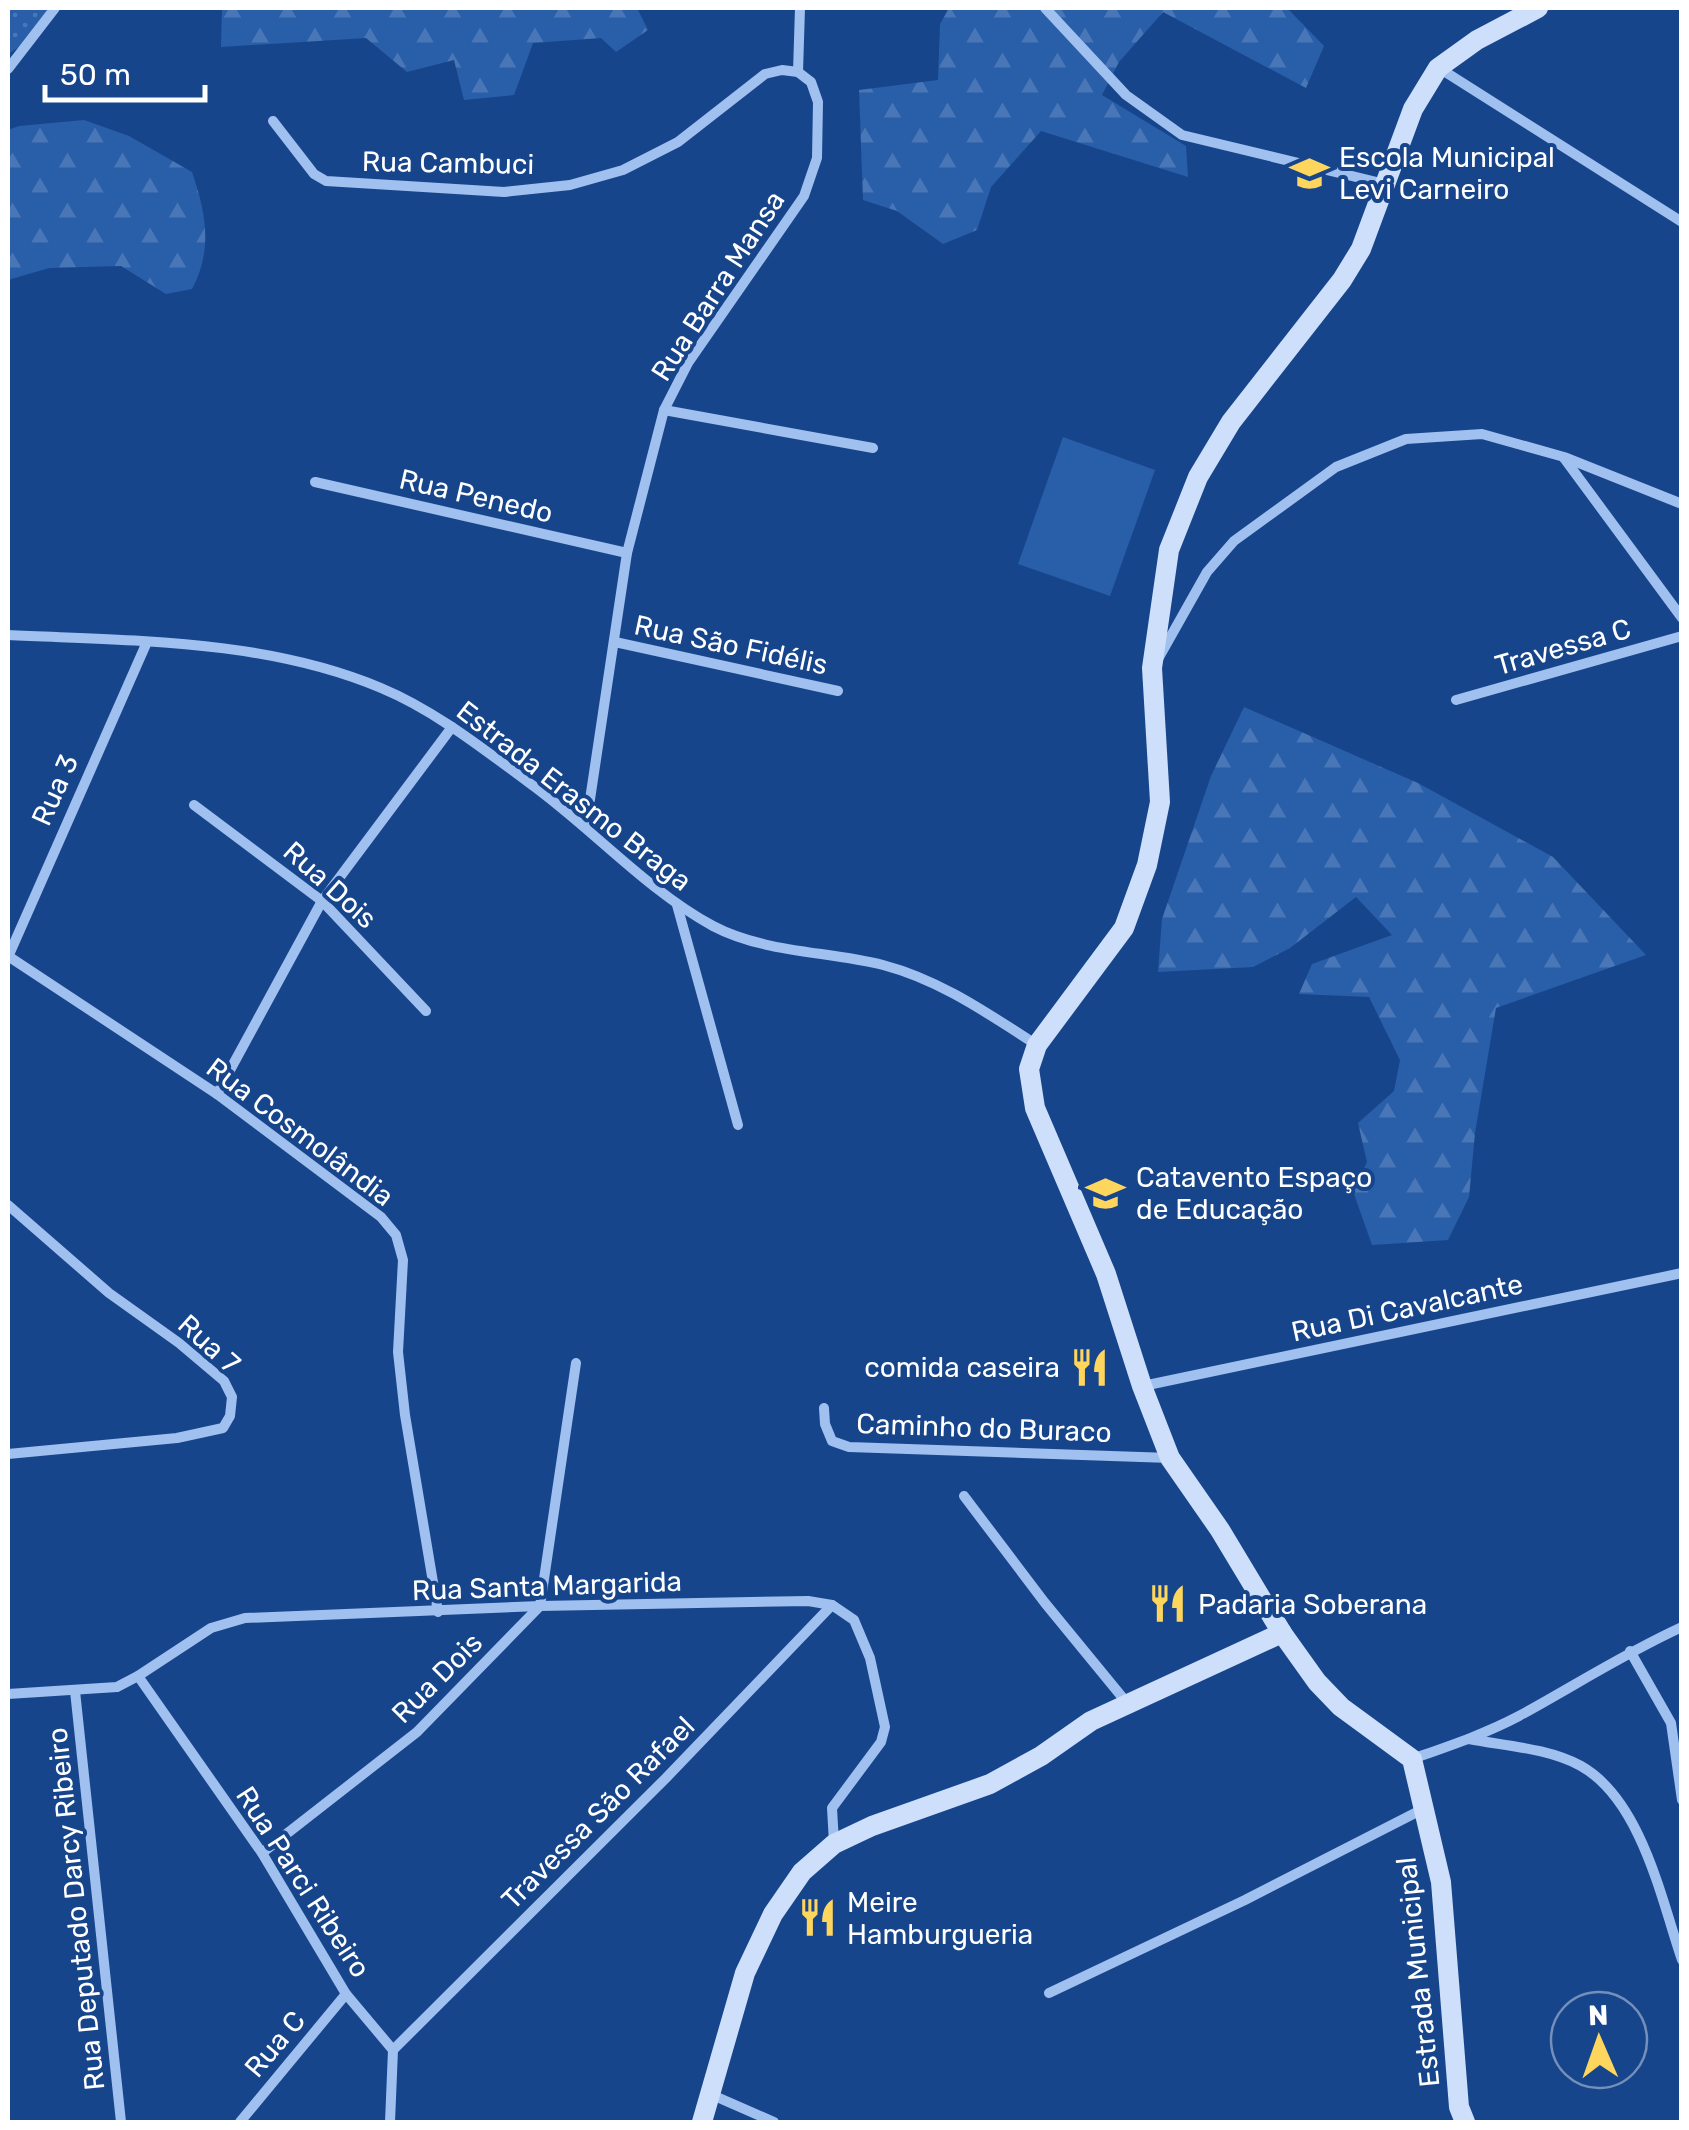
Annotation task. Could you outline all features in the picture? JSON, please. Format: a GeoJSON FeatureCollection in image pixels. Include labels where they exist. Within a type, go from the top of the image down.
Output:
{"type":"FeatureCollection","features":[{"type":"Feature","properties":{"kind":"street"},"geometry":{"type":"LineString","coordinates":[[8,69],[56,8]]}},
{"type":"Feature","properties":{"kind":"street"},"geometry":{"type":"LineString","coordinates":[[798,72],[800,8]]}},
{"type":"Feature","properties":{"kind":"street"},"geometry":{"type":"LineString","coordinates":[[1045,8],[1126,95],[1182,135],[1385,184]]}},
{"type":"Feature","properties":{"kind":"street"},"geometry":{"type":"LineString","coordinates":[[1538,8],[1477,40],[1438,68],[1413,108],[1361,249],[1342,280],[1232,422],[1198,476],[1169,550],[1152,668],[1160,802],[1148,865],[1124,928],[1037,1045],[1029,1068],[1035,1108],[1106,1274],[1170,1458],[1220,1530],[1282,1633],[1317,1682],[1341,1706],[1412,1759],[1518,1717],[1630,1651],[1682,1627]]}},
{"type":"Feature","properties":{"kind":"street"},"geometry":{"type":"LineString","coordinates":[[1438,68],[1682,222]]}},
{"type":"Feature","properties":{"kind":"street","name":"Rua Cambuci"},"geometry":{"type":"LineString","coordinates":[[273,120],[314,174],[326,181],[504,192],[570,185],[623,170],[678,142],[765,74],[798,72]]}},
{"type":"Feature","properties":{"kind":"street","name":"Rua Barra Mansa"},"geometry":{"type":"LineString","coordinates":[[586,826],[627,552],[664,410],[688,363],[804,196],[817,158],[818,102],[810,82],[798,72]]}},
{"type":"Feature","properties":{"kind":"street"},"geometry":{"type":"LineString","coordinates":[[664,410],[873,448]]}},
{"type":"Feature","properties":{"kind":"street"},"geometry":{"type":"LineString","coordinates":[[1152,668],[1178,628],[1206,572],[1234,541],[1336,467],[1406,439],[1482,434],[1564,458],[1682,504]]}},
{"type":"Feature","properties":{"kind":"street"},"geometry":{"type":"LineString","coordinates":[[1564,458],[1682,618]]}},
{"type":"Feature","properties":{"kind":"street","name":"Rua Penedo"},"geometry":{"type":"LineString","coordinates":[[315,482],[627,552]]}},
{"type":"Feature","properties":{"kind":"street","name":"Estrada Erasmo Braga"},"geometry":{"type":"LineString","coordinates":[[8,635],[147,642],[293,658],[383,688],[452,727],[586,826],[676,904],[718,928],[759,942],[923,976],[1037,1045]]}},
{"type":"Feature","properties":{"kind":"street","name":"Travessa C"},"geometry":{"type":"LineString","coordinates":[[1456,700],[1682,636]]}},
{"type":"Feature","properties":{"kind":"street","name":"Rua 3"},"geometry":{"type":"LineString","coordinates":[[8,956],[147,642]]}},
{"type":"Feature","properties":{"kind":"street","name":"Rua São Fidélis"},"geometry":{"type":"LineString","coordinates":[[615,642],[838,691]]}},
{"type":"Feature","properties":{"kind":"street"},"geometry":{"type":"LineString","coordinates":[[217,1094],[322,900],[452,727]]}},
{"type":"Feature","properties":{"kind":"street","name":"Rua Dois"},"geometry":{"type":"LineString","coordinates":[[194,805],[322,900],[426,1011]]}},
{"type":"Feature","properties":{"kind":"street"},"geometry":{"type":"LineString","coordinates":[[676,904],[738,1125]]}},
{"type":"Feature","properties":{"kind":"street","name":"Rua Cosmolândia"},"geometry":{"type":"LineString","coordinates":[[8,956],[217,1094],[381,1217],[396,1235],[403,1260],[398,1352],[405,1416],[438,1612]]}},
{"type":"Feature","properties":{"kind":"street","name":"Rua 7"},"geometry":{"type":"LineString","coordinates":[[8,1205],[108,1294],[179,1344],[224,1382],[232,1397],[230,1416],[223,1428],[177,1438],[8,1454]]}},
{"type":"Feature","properties":{"kind":"street","name":"Rua Di Cavalcante"},"geometry":{"type":"LineString","coordinates":[[1142,1386],[1682,1274]]}},
{"type":"Feature","properties":{"kind":"street"},"geometry":{"type":"LineString","coordinates":[[540,1606],[576,1364]]}},
{"type":"Feature","properties":{"kind":"street","name":"Caminho do Buraco"},"geometry":{"type":"LineString","coordinates":[[824,1408],[832,1440],[849,1448],[1170,1458]]}},
{"type":"Feature","properties":{"kind":"street"},"geometry":{"type":"LineString","coordinates":[[964,1496],[1128,1703]]}},
{"type":"Feature","properties":{"kind":"street","name":"Rua Santa Margarida"},"geometry":{"type":"LineString","coordinates":[[8,1694],[117,1687],[211,1628],[245,1618],[808,1600],[832,1605]]}},
{"type":"Feature","properties":{"kind":"street"},"geometry":{"type":"LineString","coordinates":[[832,1605],[854,1620],[870,1658],[885,1727],[881,1742],[832,1808],[834,1844]]}},
{"type":"Feature","properties":{"kind":"street","name":"Travessa São Rafael"},"geometry":{"type":"LineString","coordinates":[[392,2050],[666,1778],[832,1605]]}},
{"type":"Feature","properties":{"kind":"street","name":"Rua Dois"},"geometry":{"type":"LineString","coordinates":[[262,1854],[417,1732],[540,1606]]}},
{"type":"Feature","properties":{"kind":"street"},"geometry":{"type":"LineString","coordinates":[[702,2122],[745,1973],[773,1914],[802,1872],[834,1844],[872,1826],[990,1784],[1041,1756],[1091,1721],[1282,1633]]}},
{"type":"Feature","properties":{"kind":"street"},"geometry":{"type":"LineString","coordinates":[[1630,1651],[1671,1723],[1682,1800]]}},
{"type":"Feature","properties":{"kind":"street","name":"Rua Parci Ribeiro"},"geometry":{"type":"LineString","coordinates":[[138,1676],[262,1854],[346,1994],[392,2050]]}},
{"type":"Feature","properties":{"kind":"street","name":"Rua Deputado Darcy Ribeiro"},"geometry":{"type":"LineString","coordinates":[[76,1691],[121,2122]]}},
{"type":"Feature","properties":{"kind":"street"},"geometry":{"type":"LineString","coordinates":[[1469,1739],[1548,1754],[1578,1765],[1604,1782],[1624,1810],[1654,1873],[1682,1960]]}},
{"type":"Feature","properties":{"kind":"street","name":"Estrada Municipal"},"geometry":{"type":"LineString","coordinates":[[1412,1759],[1441,1882],[1459,2107],[1465,2122]]}},
{"type":"Feature","properties":{"kind":"street"},"geometry":{"type":"LineString","coordinates":[[1048,1993],[1245,1900],[1424,1808]]}},
{"type":"Feature","properties":{"kind":"street","name":"Rua C"},"geometry":{"type":"LineString","coordinates":[[240,2122],[346,1994]]}},
{"type":"Feature","properties":{"kind":"street"},"geometry":{"type":"LineString","coordinates":[[390,2122],[392,2050]]}},
{"type":"Feature","properties":{"kind":"street"},"geometry":{"type":"LineString","coordinates":[[710,2094],[774,2122]]}},
{"type":"Feature","properties":{"kind":"green space"},"geometry":{"type":"Polygon","coordinates":[[[8,8],[51,8],[27,42],[8,54],[8,8]]]}},
{"type":"Feature","properties":{"kind":"green space"},"geometry":{"type":"Polygon","coordinates":[[[222,8],[637,8],[648,30],[616,52],[601,38],[533,43],[514,95],[464,100],[454,60],[407,72],[366,38],[221,47],[222,8]]]}},
{"type":"Feature","properties":{"kind":"green space"},"geometry":{"type":"Polygon","coordinates":[[[949,8],[1287,8],[1324,46],[1306,88],[1163,12],[1119,62],[1102,95],[1186,146],[1188,177],[1041,131],[991,187],[977,230],[943,244],[897,211],[863,200],[859,90],[938,80],[940,24],[949,8]]]}},
{"type":"Feature","properties":{"kind":"green space"},"geometry":{"type":"Polygon","coordinates":[[[84,120],[129,136],[192,172],[201,202],[205,246],[192,289],[166,294],[121,266],[49,268],[8,280],[8,130],[84,120]]]}},
{"type":"Feature","properties":{"kind":"green space"},"geometry":{"type":"Polygon","coordinates":[[[1063,437],[1155,470],[1110,596],[1018,564],[1063,437]]]}},
{"type":"Feature","properties":{"kind":"green space"},"geometry":{"type":"Polygon","coordinates":[[[1244,707],[1418,783],[1553,857],[1646,955],[1496,1008],[1475,1133],[1469,1197],[1448,1240],[1372,1245],[1353,1191],[1367,1162],[1358,1123],[1394,1091],[1400,1060],[1369,997],[1299,994],[1312,964],[1392,935],[1356,897],[1290,948],[1253,967],[1158,972],[1162,919],[1211,776],[1244,707]]]}},
{"type":"Feature","properties":{"kind":"place","name":"Escola Municipal Levi Carneiro"},"geometry":{"type":"Point","coordinates":[1309,173]}},
{"type":"Feature","properties":{"kind":"place","name":"Catavento Espaço de Educação"},"geometry":{"type":"Point","coordinates":[1106,1193]}},
{"type":"Feature","properties":{"kind":"place","name":"comida caseira"},"geometry":{"type":"Point","coordinates":[1090,1367]}},
{"type":"Feature","properties":{"kind":"place","name":"Padaria Soberana"},"geometry":{"type":"Point","coordinates":[1168,1604]}},
{"type":"Feature","properties":{"kind":"place","name":"Meire Hamburgueria"},"geometry":{"type":"Point","coordinates":[817,1918]}}]}
